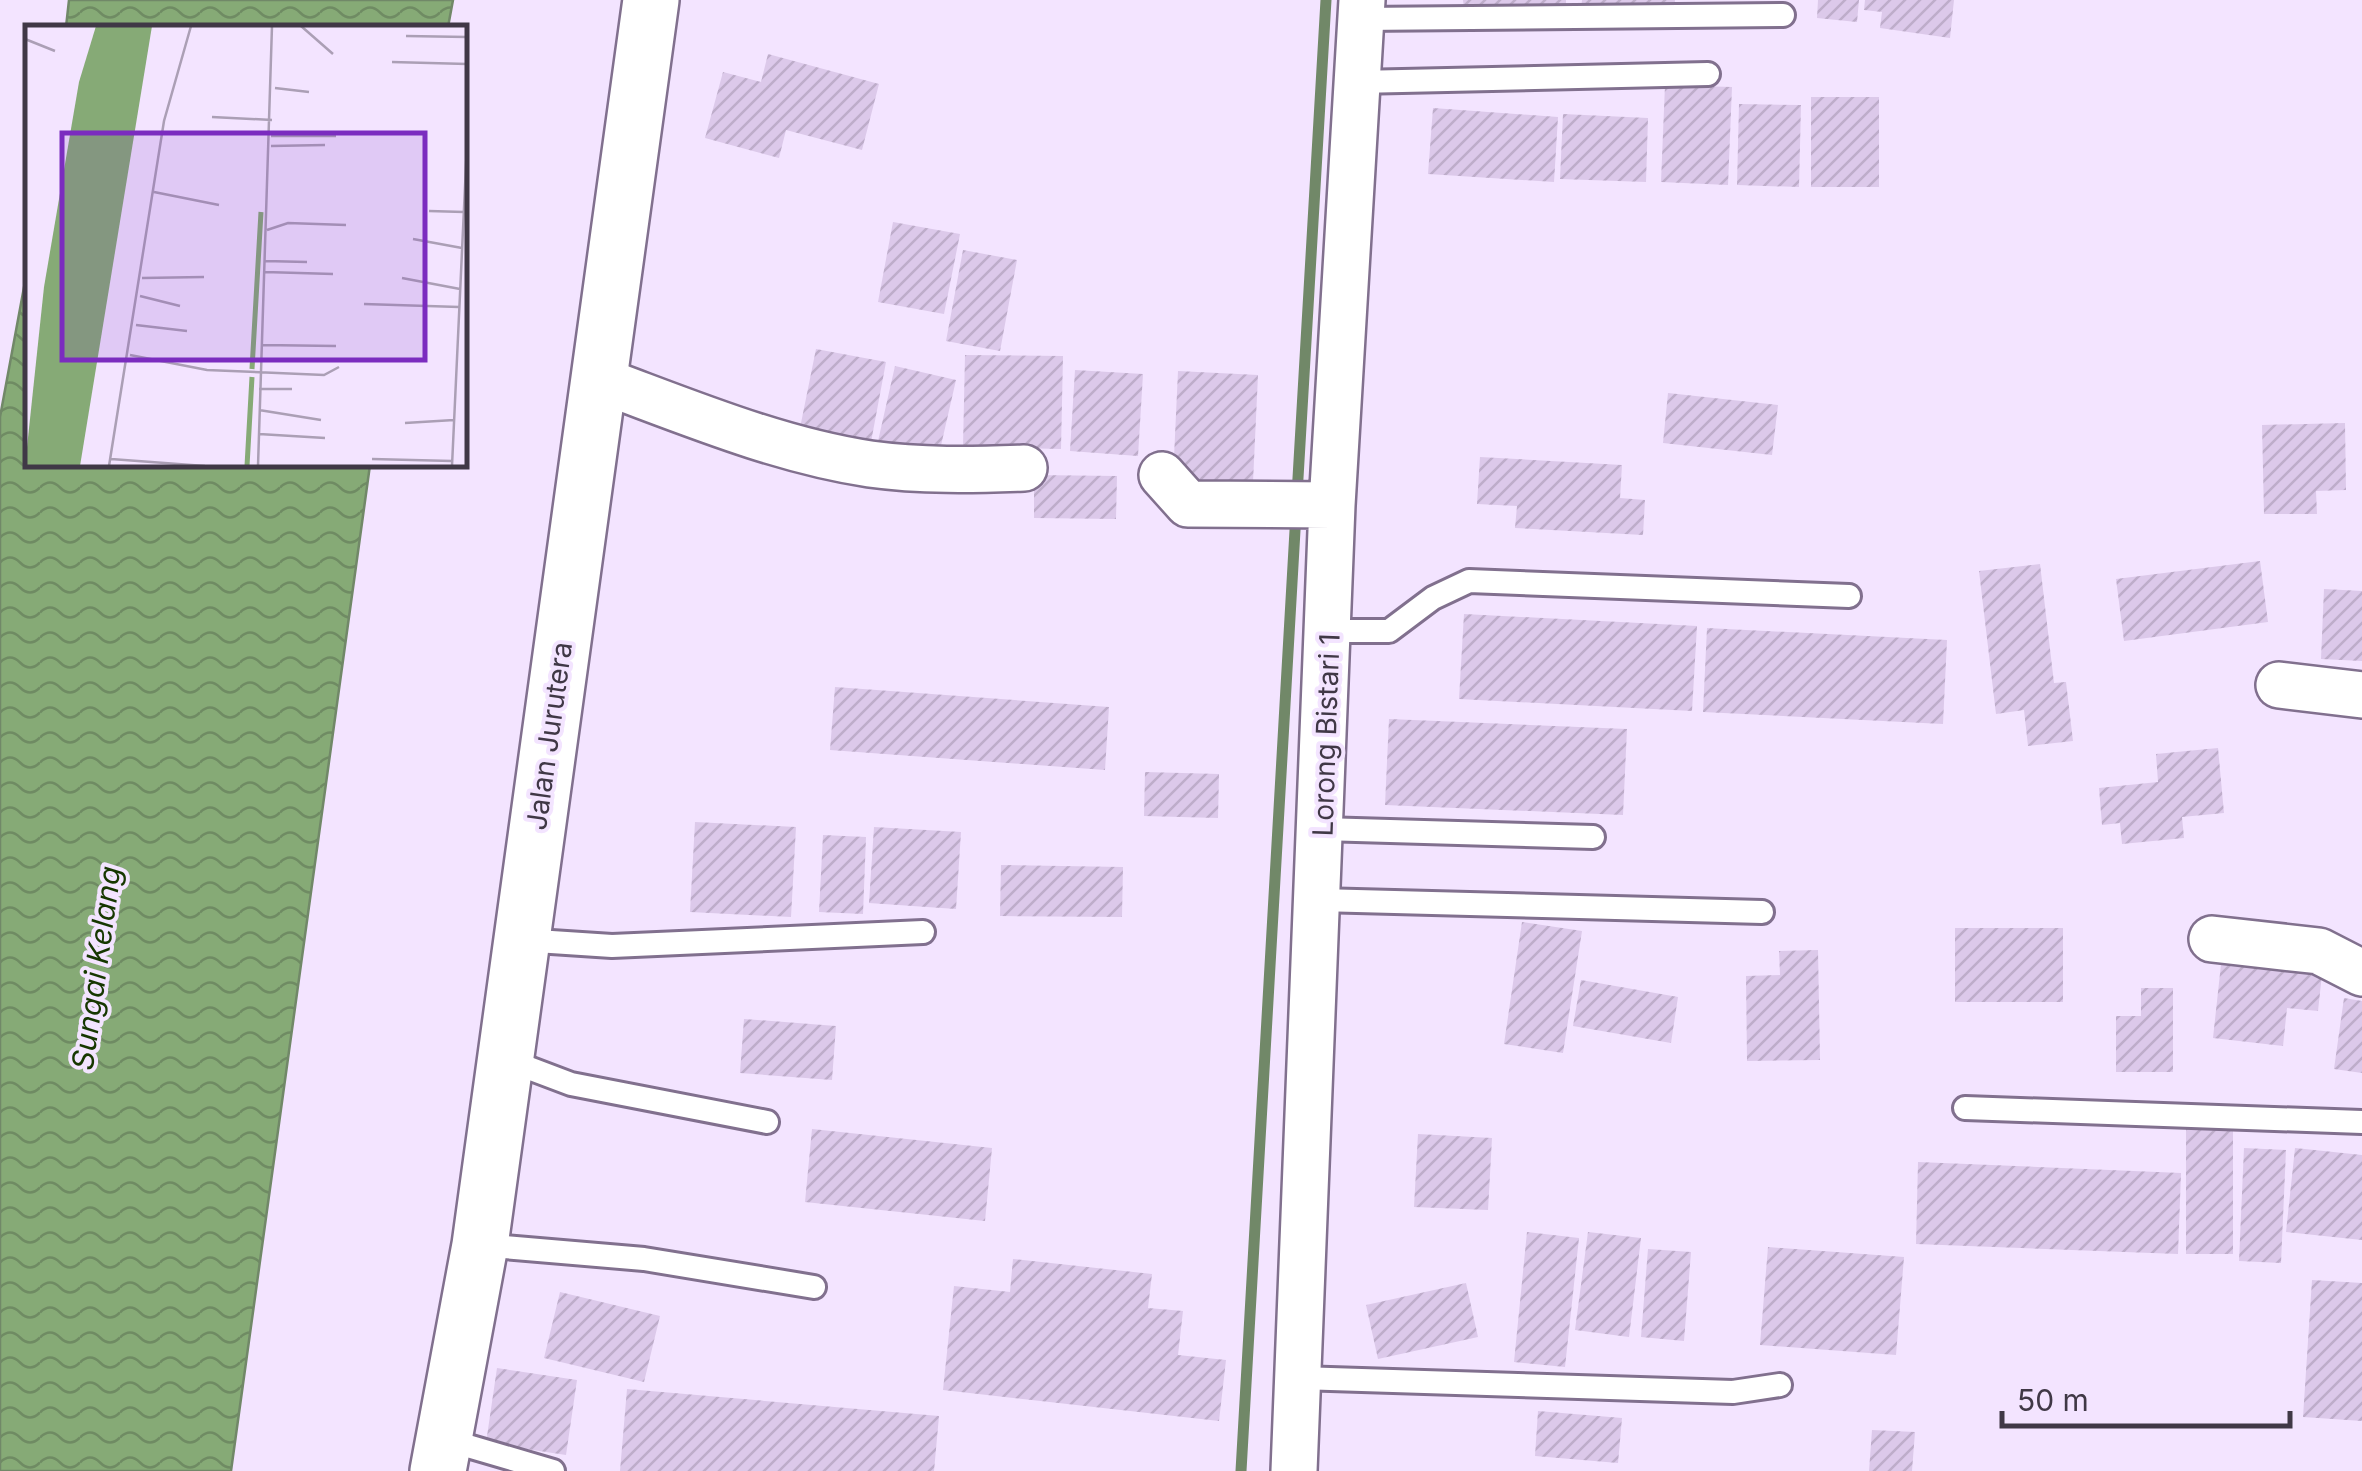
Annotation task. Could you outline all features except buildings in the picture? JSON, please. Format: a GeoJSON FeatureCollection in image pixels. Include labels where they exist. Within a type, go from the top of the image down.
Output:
{"type":"FeatureCollection","features":[{"type":"Feature","properties":{"kind":"street","name":"Jalan Jurutera"},"geometry":{"type":"LineString","coordinates":[[441,1455],[480,1245],[652,0]]}},
{"type":"Feature","properties":{"kind":"street","name":"Lorong Bistari 1"},"geometry":{"type":"LineString","coordinates":[[1294,1471],[1330,631],[1322,506],[1361,9]]}},
{"type":"Feature","properties":{"kind":"street"},"geometry":{"type":"LineString","coordinates":[[598,379],[699,416],[868,463],[948,470],[1024,468]]}},
{"type":"Feature","properties":{"kind":"street"},"geometry":{"type":"LineString","coordinates":[[1162,476],[1188,504],[1322,506]]}},
{"type":"Feature","properties":{"kind":"street"},"geometry":{"type":"LineString","coordinates":[[2279,685],[2362,696]]}},
{"type":"Feature","properties":{"kind":"street"},"geometry":{"type":"LineString","coordinates":[[2212,938],[2319,951],[2362,973]]}},
{"type":"Feature","properties":{"kind":"lane"},"geometry":{"type":"LineString","coordinates":[[1361,9],[1783,16]]}},
{"type":"Feature","properties":{"kind":"lane"},"geometry":{"type":"LineString","coordinates":[[1357,82],[1708,74]]}},
{"type":"Feature","properties":{"kind":"lane"},"geometry":{"type":"LineString","coordinates":[[1330,631],[1389,631],[1433,598],[1469,581],[1848,596]]}},
{"type":"Feature","properties":{"kind":"lane"},"geometry":{"type":"LineString","coordinates":[[1322,829],[1593,837]]}},
{"type":"Feature","properties":{"kind":"lane"},"geometry":{"type":"LineString","coordinates":[[1319,900],[1762,912]]}},
{"type":"Feature","properties":{"kind":"lane"},"geometry":{"type":"LineString","coordinates":[[522,940],[612,946],[923,932]]}},
{"type":"Feature","properties":{"kind":"lane"},"geometry":{"type":"LineString","coordinates":[[505,1059],[571,1084],[767,1122]]}},
{"type":"Feature","properties":{"kind":"lane"},"geometry":{"type":"LineString","coordinates":[[1965,1108],[2362,1122]]}},
{"type":"Feature","properties":{"kind":"lane"},"geometry":{"type":"LineString","coordinates":[[480,1245],[644,1259],[814,1286]]}},
{"type":"Feature","properties":{"kind":"lane"},"geometry":{"type":"LineString","coordinates":[[1299,1378],[1734,1392],[1780,1385]]}},
{"type":"Feature","properties":{"kind":"lane"},"geometry":{"type":"LineString","coordinates":[[441,1455],[553,1471]]}},
{"type":"Feature","properties":{"kind":"water"},"geometry":{"type":"Polygon","coordinates":[[[69,0],[453,0],[448,25],[66,25],[69,0]]]}},
{"type":"Feature","properties":{"kind":"water","name":"Sungai Kelang"},"geometry":{"type":"Polygon","coordinates":[[[25,282],[25,468],[370,468],[231,1471],[0,1471],[0,417],[25,282]]]}},
{"type":"Feature","properties":{"kind":"waterway"},"geometry":{"type":"LineString","coordinates":[[1297,495],[1326,0]]}},
{"type":"Feature","properties":{"kind":"waterway"},"geometry":{"type":"LineString","coordinates":[[1241,1471],[1296,513]]}}]}
